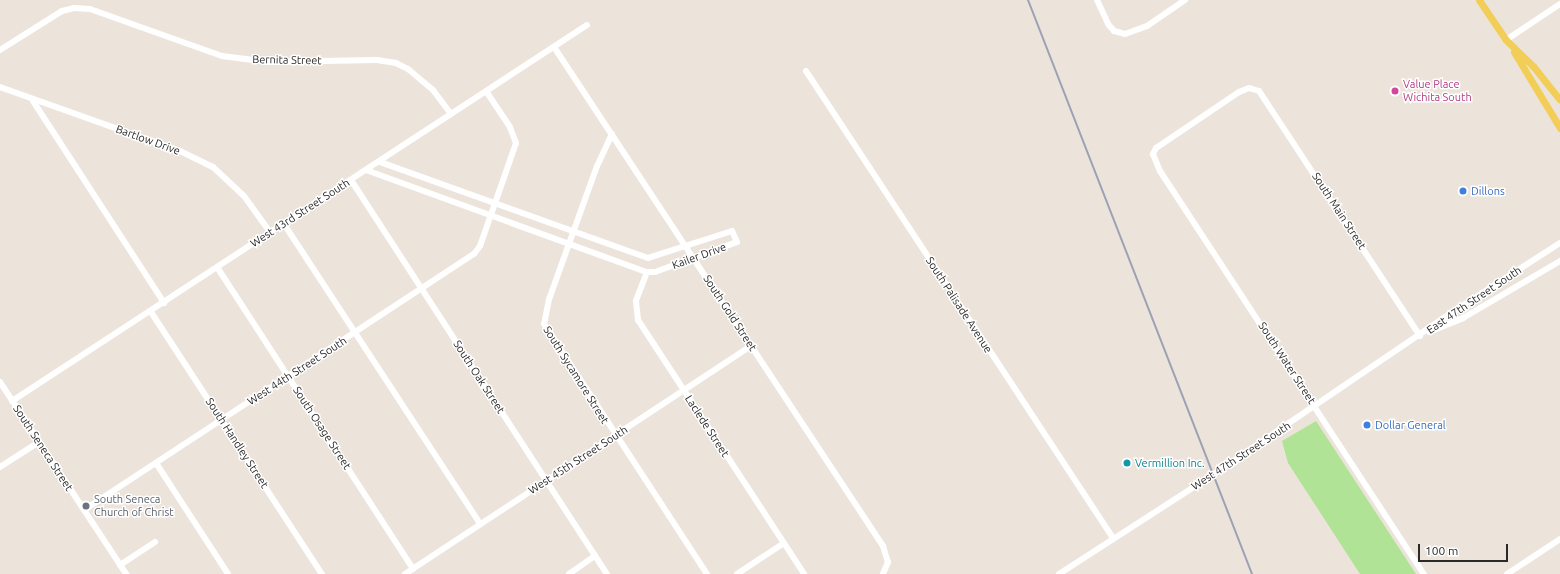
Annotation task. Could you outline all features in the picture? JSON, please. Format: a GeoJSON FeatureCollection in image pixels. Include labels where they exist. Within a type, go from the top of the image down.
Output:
{"type":"FeatureCollection","features":[{"type":"Feature","properties":{"kind":"main road"},"geometry":{"type":"LineString","coordinates":[[1479,0],[1506,40],[1533,66],[1560,100]]}},
{"type":"Feature","properties":{"kind":"main road"},"geometry":{"type":"LineString","coordinates":[[1511,46],[1560,128]]}},
{"type":"Feature","properties":{"kind":"street"},"geometry":{"type":"LineString","coordinates":[[1097,0],[1108,24],[1114,31],[1129,34],[1185,0]]}},
{"type":"Feature","properties":{"kind":"street"},"geometry":{"type":"LineString","coordinates":[[1506,40],[1560,4]]}},
{"type":"Feature","properties":{"kind":"street","name":"Bernita Street"},"geometry":{"type":"LineString","coordinates":[[0,50],[62,11],[74,8],[90,8],[192,47],[243,60],[269,62],[377,60],[396,63],[408,69],[433,90],[451,114]]}},
{"type":"Feature","properties":{"kind":"street","name":"West 43rd Street South"},"geometry":{"type":"LineString","coordinates":[[12,401],[151,312],[270,232],[380,162],[587,25]]}},
{"type":"Feature","properties":{"kind":"street","name":"South Gold Street"},"geometry":{"type":"LineString","coordinates":[[554,47],[752,345],[883,546],[888,562],[883,574]]}},
{"type":"Feature","properties":{"kind":"street","name":"South Palisade Avenue"},"geometry":{"type":"LineString","coordinates":[[806,71],[1113,538]]}},
{"type":"Feature","properties":{"kind":"street","name":"Bartlow Drive"},"geometry":{"type":"LineString","coordinates":[[0,87],[33,101],[180,151],[213,166],[244,196],[270,232]]}},
{"type":"Feature","properties":{"kind":"street","name":"South Main Street"},"geometry":{"type":"LineString","coordinates":[[1154,151],[1160,144],[1240,92],[1256,89],[1262,94],[1420,336]]}},
{"type":"Feature","properties":{"kind":"street"},"geometry":{"type":"LineString","coordinates":[[486,91],[510,127],[516,143],[492,215]]}},
{"type":"Feature","properties":{"kind":"street"},"geometry":{"type":"LineString","coordinates":[[33,101],[164,303]]}},
{"type":"Feature","properties":{"kind":"street","name":"South Sycamore Street"},"geometry":{"type":"LineString","coordinates":[[612,134],[597,166],[569,244],[545,312],[544,324],[615,436],[707,574]]}},
{"type":"Feature","properties":{"kind":"street","name":"South Water Street"},"geometry":{"type":"LineString","coordinates":[[1154,151],[1155,160],[1160,171],[1424,574]]}},
{"type":"Feature","properties":{"kind":"street","name":"Kailer Drive"},"geometry":{"type":"LineString","coordinates":[[380,162],[648,258],[687,247],[732,231],[736,237],[737,242],[655,272],[647,272]]}},
{"type":"Feature","properties":{"kind":"street"},"geometry":{"type":"LineString","coordinates":[[366,170],[647,272]]}},
{"type":"Feature","properties":{"kind":"street","name":"South Oak Street"},"geometry":{"type":"LineString","coordinates":[[351,180],[607,574]]}},
{"type":"Feature","properties":{"kind":"street","name":"West 44th Street South"},"geometry":{"type":"LineString","coordinates":[[84,510],[474,254],[480,246],[492,215]]}},
{"type":"Feature","properties":{"kind":"street"},"geometry":{"type":"LineString","coordinates":[[284,224],[480,524]]}},
{"type":"Feature","properties":{"kind":"street","name":"East 47th Street South"},"geometry":{"type":"LineString","coordinates":[[1420,336],[1483,292],[1560,243]]}},
{"type":"Feature","properties":{"kind":"street","name":"East 47th Street South"},"geometry":{"type":"LineString","coordinates":[[1420,336],[1463,318],[1560,261]]}},
{"type":"Feature","properties":{"kind":"street","name":"South Osage Street"},"geometry":{"type":"LineString","coordinates":[[217,267],[413,568]]}},
{"type":"Feature","properties":{"kind":"street","name":"Laclede Street"},"geometry":{"type":"LineString","coordinates":[[647,272],[636,301],[637,316],[683,390],[804,574]]}},
{"type":"Feature","properties":{"kind":"street","name":"South Handley Street"},"geometry":{"type":"LineString","coordinates":[[151,312],[322,574]]}},
{"type":"Feature","properties":{"kind":"street","name":"West 47th Street South"},"geometry":{"type":"LineString","coordinates":[[1059,574],[1316,407],[1420,336]]}},
{"type":"Feature","properties":{"kind":"street","name":"West 45th Street South"},"geometry":{"type":"LineString","coordinates":[[405,574],[752,345]]}},
{"type":"Feature","properties":{"kind":"street","name":"South Seneca Street"},"geometry":{"type":"LineString","coordinates":[[0,382],[126,574]]}},
{"type":"Feature","properties":{"kind":"street"},"geometry":{"type":"LineString","coordinates":[[0,467],[39,442]]}},
{"type":"Feature","properties":{"kind":"street"},"geometry":{"type":"LineString","coordinates":[[156,463],[228,574]]}},
{"type":"Feature","properties":{"kind":"street"},"geometry":{"type":"LineString","coordinates":[[1507,574],[1560,539]]}},
{"type":"Feature","properties":{"kind":"street"},"geometry":{"type":"LineString","coordinates":[[120,565],[155,542]]}},
{"type":"Feature","properties":{"kind":"street"},"geometry":{"type":"LineString","coordinates":[[737,574],[784,543]]}},
{"type":"Feature","properties":{"kind":"street"},"geometry":{"type":"LineString","coordinates":[[569,574],[595,556]]}},
{"type":"Feature","properties":{"kind":"green space"},"geometry":{"type":"Polygon","coordinates":[[[1316,421],[1416,574],[1360,574],[1288,463],[1282,441],[1316,421]]]}},
{"type":"Feature","properties":{"kind":"railway"},"geometry":{"type":"LineString","coordinates":[[1028,0],[1252,574]]}},
{"type":"Feature","properties":{"kind":"place","name":"Value Place Wichita South"},"geometry":{"type":"Point","coordinates":[1395,91]}},
{"type":"Feature","properties":{"kind":"place","name":"Dillons"},"geometry":{"type":"Point","coordinates":[1463,191]}},
{"type":"Feature","properties":{"kind":"place","name":"Dollar General"},"geometry":{"type":"Point","coordinates":[1367,425]}},
{"type":"Feature","properties":{"kind":"place","name":"Vermillion Inc."},"geometry":{"type":"Point","coordinates":[1127,463]}},
{"type":"Feature","properties":{"kind":"place","name":"South Seneca Church of Christ"},"geometry":{"type":"Point","coordinates":[86,506]}}]}
